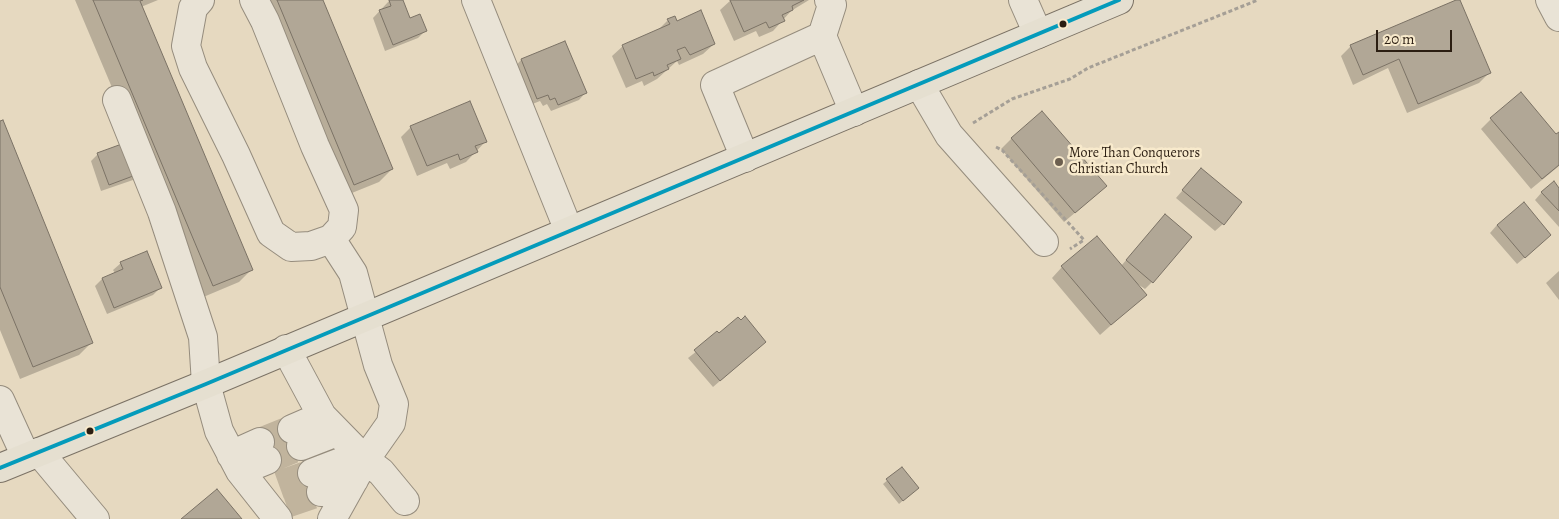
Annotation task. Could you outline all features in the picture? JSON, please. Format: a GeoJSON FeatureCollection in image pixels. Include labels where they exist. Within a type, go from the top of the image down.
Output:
{"type":"FeatureCollection","features":[{"type":"Feature","properties":{"kind":"highway"},"geometry":{"type":"LineString","coordinates":[[0,468],[206,384],[1118,0]]}},
{"type":"Feature","properties":{"kind":"street"},"geometry":{"type":"LineString","coordinates":[[200,0],[193,8],[186,46],[193,68],[236,155],[271,233],[291,247],[311,246],[331,238],[342,227],[344,210],[315,146],[273,39],[254,0]]}},
{"type":"Feature","properties":{"kind":"street"},"geometry":{"type":"LineString","coordinates":[[476,0],[569,231]]}},
{"type":"Feature","properties":{"kind":"street"},"geometry":{"type":"LineString","coordinates":[[829,0],[832,5],[822,36],[854,112]]}},
{"type":"Feature","properties":{"kind":"street"},"geometry":{"type":"LineString","coordinates":[[1022,0],[1038,34]]}},
{"type":"Feature","properties":{"kind":"street"},"geometry":{"type":"LineString","coordinates":[[1550,0],[1559,17]]}},
{"type":"Feature","properties":{"kind":"street"},"geometry":{"type":"LineString","coordinates":[[745,158],[715,85],[822,36]]}},
{"type":"Feature","properties":{"kind":"street"},"geometry":{"type":"LineString","coordinates":[[919,84],[949,135],[1044,242]]}},
{"type":"Feature","properties":{"kind":"street"},"geometry":{"type":"LineString","coordinates":[[117,100],[162,212],[203,337],[206,384],[219,431],[236,463],[274,502]]}},
{"type":"Feature","properties":{"kind":"street"},"geometry":{"type":"LineString","coordinates":[[331,238],[353,273],[378,365],[394,404],[391,423],[359,465],[332,519]]}},
{"type":"Feature","properties":{"kind":"street"},"geometry":{"type":"LineString","coordinates":[[286,349],[329,424],[359,465],[381,472],[405,501]]}},
{"type":"Feature","properties":{"kind":"street"},"geometry":{"type":"LineString","coordinates":[[0,400],[32,455],[95,519]]}},
{"type":"Feature","properties":{"kind":"street"},"geometry":{"type":"LineString","coordinates":[[297,438],[329,424]]}},
{"type":"Feature","properties":{"kind":"street"},"geometry":{"type":"LineString","coordinates":[[236,463],[264,451]]}},
{"type":"Feature","properties":{"kind":"street"},"geometry":{"type":"LineString","coordinates":[[316,482],[359,465]]}},
{"type":"Feature","properties":{"kind":"path"},"geometry":{"type":"LineString","coordinates":[[971,124],[1012,100],[1070,79],[1088,68],[1258,0]]}},
{"type":"Feature","properties":{"kind":"path"},"geometry":{"type":"LineString","coordinates":[[994,146],[1002,150],[1084,240],[1059,256],[1044,242]]}},
{"type":"Feature","properties":{"kind":"building"},"geometry":{"type":"Polygon","coordinates":[[[93,0],[143,0],[140,1],[253,270],[213,286],[93,0]]]}},
{"type":"Feature","properties":{"kind":"building"},"geometry":{"type":"Polygon","coordinates":[[[277,0],[323,0],[393,169],[354,185],[277,0]]]}},
{"type":"Feature","properties":{"kind":"building"},"geometry":{"type":"Polygon","coordinates":[[[389,0],[403,0],[410,18],[420,14],[427,31],[393,45],[379,10],[391,6],[389,0]]]}},
{"type":"Feature","properties":{"kind":"building"},"geometry":{"type":"Polygon","coordinates":[[[730,0],[804,0],[792,6],[793,10],[782,15],[785,21],[769,28],[766,22],[744,32],[730,0]]]}},
{"type":"Feature","properties":{"kind":"building"},"geometry":{"type":"Polygon","coordinates":[[[1456,0],[1460,0],[1491,73],[1418,104],[1399,59],[1363,75],[1350,45],[1456,0]]]}},
{"type":"Feature","properties":{"kind":"building"},"geometry":{"type":"Polygon","coordinates":[[[701,10],[715,44],[690,55],[685,47],[677,50],[681,59],[667,65],[669,69],[654,76],[653,72],[636,79],[622,45],[670,24],[667,19],[675,16],[677,21],[701,10]]]}},
{"type":"Feature","properties":{"kind":"building"},"geometry":{"type":"Polygon","coordinates":[[[565,41],[587,93],[558,105],[555,98],[550,100],[548,95],[537,99],[521,59],[565,41]]]}},
{"type":"Feature","properties":{"kind":"building"},"geometry":{"type":"Polygon","coordinates":[[[1521,92],[1556,134],[1559,132],[1559,165],[1542,179],[1490,118],[1521,92]]]}},
{"type":"Feature","properties":{"kind":"building"},"geometry":{"type":"Polygon","coordinates":[[[470,101],[487,142],[475,146],[478,152],[460,160],[458,154],[427,166],[410,126],[470,101]]]}},
{"type":"Feature","properties":{"kind":"building","name":"More Than Conquerors Christian Church"},"geometry":{"type":"Polygon","coordinates":[[[1042,111],[1107,186],[1075,213],[1011,138],[1042,111]]]}},
{"type":"Feature","properties":{"kind":"building"},"geometry":{"type":"Polygon","coordinates":[[[3,120],[93,343],[33,367],[0,287],[0,121],[3,120]]]}},
{"type":"Feature","properties":{"kind":"building"},"geometry":{"type":"Polygon","coordinates":[[[130,141],[141,173],[109,185],[97,153],[130,141]]]}},
{"type":"Feature","properties":{"kind":"building"},"geometry":{"type":"Polygon","coordinates":[[[1201,168],[1242,202],[1224,225],[1182,190],[1201,168]]]}},
{"type":"Feature","properties":{"kind":"building"},"geometry":{"type":"Polygon","coordinates":[[[1554,181],[1559,188],[1559,211],[1541,192],[1554,181]]]}},
{"type":"Feature","properties":{"kind":"building"},"geometry":{"type":"Polygon","coordinates":[[[1524,202],[1551,235],[1525,258],[1497,225],[1524,202]]]}},
{"type":"Feature","properties":{"kind":"building"},"geometry":{"type":"Polygon","coordinates":[[[1165,214],[1192,237],[1153,283],[1126,260],[1165,214]]]}},
{"type":"Feature","properties":{"kind":"building"},"geometry":{"type":"Polygon","coordinates":[[[1097,236],[1147,295],[1111,325],[1061,266],[1097,236]]]}},
{"type":"Feature","properties":{"kind":"building"},"geometry":{"type":"Polygon","coordinates":[[[147,251],[162,288],[114,308],[102,278],[123,269],[120,262],[147,251]]]}},
{"type":"Feature","properties":{"kind":"building"},"geometry":{"type":"Polygon","coordinates":[[[745,316],[766,342],[720,381],[694,350],[738,317],[741,320],[745,316]]]}},
{"type":"Feature","properties":{"kind":"building"},"geometry":{"type":"Polygon","coordinates":[[[902,467],[919,488],[903,501],[886,479],[902,467]]]}},
{"type":"Feature","properties":{"kind":"building"},"geometry":{"type":"Polygon","coordinates":[[[217,489],[242,519],[181,519],[217,489]]]}},
{"type":"Feature","properties":{"kind":"tunnel"},"geometry":{"type":"LineString","coordinates":[[260,442],[292,429]]}},
{"type":"Feature","properties":{"kind":"tunnel"},"geometry":{"type":"LineString","coordinates":[[267,460],[301,446]]}},
{"type":"Feature","properties":{"kind":"tunnel"},"geometry":{"type":"LineString","coordinates":[[279,485],[312,473]]}},
{"type":"Feature","properties":{"kind":"tunnel"},"geometry":{"type":"LineString","coordinates":[[286,504],[321,492]]}},
{"type":"Feature","properties":{"kind":"transit line"},"geometry":{"type":"LineString","coordinates":[[0,468],[206,384],[1119,0]]}},
{"type":"Feature","properties":{"kind":"place","name":"More Than Conquerors Christian Church"},"geometry":{"type":"Point","coordinates":[1059,162]}}]}
